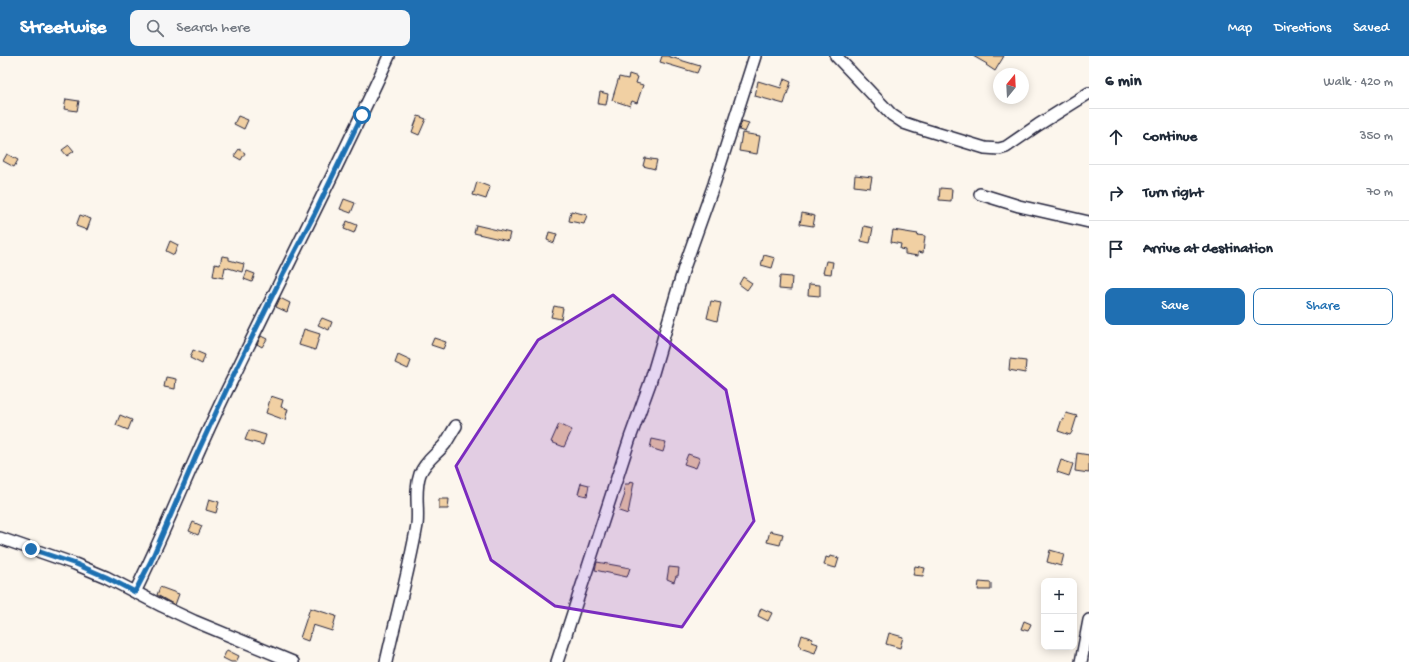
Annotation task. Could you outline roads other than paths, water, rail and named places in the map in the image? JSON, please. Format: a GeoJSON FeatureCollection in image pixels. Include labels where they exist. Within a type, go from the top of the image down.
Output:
{"type":"FeatureCollection","features":[{"type":"Feature","properties":{"kind":"street"},"geometry":{"type":"LineString","coordinates":[[135,592],[151,561],[196,456],[231,380],[280,279],[317,208],[389,56]]}},
{"type":"Feature","properties":{"kind":"street"},"geometry":{"type":"LineString","coordinates":[[557,662],[630,438],[650,383],[684,268],[714,184],[755,56]]}},
{"type":"Feature","properties":{"kind":"street"},"geometry":{"type":"LineString","coordinates":[[836,56],[892,115],[899,120],[912,126],[992,149],[1006,147],[1038,125],[1089,94]]}},
{"type":"Feature","properties":{"kind":"street"},"geometry":{"type":"LineString","coordinates":[[980,194],[1019,206],[1089,222]]}},
{"type":"Feature","properties":{"kind":"street"},"geometry":{"type":"LineString","coordinates":[[386,662],[413,545],[417,520],[418,506],[416,494],[419,478],[427,462],[445,444],[456,426]]}},
{"type":"Feature","properties":{"kind":"street"},"geometry":{"type":"LineString","coordinates":[[0,538],[76,564],[106,577],[194,621],[293,662]]}},
{"type":"Feature","properties":{"kind":"street"},"geometry":{"type":"LineString","coordinates":[[1081,662],[1089,620]]}}]}
